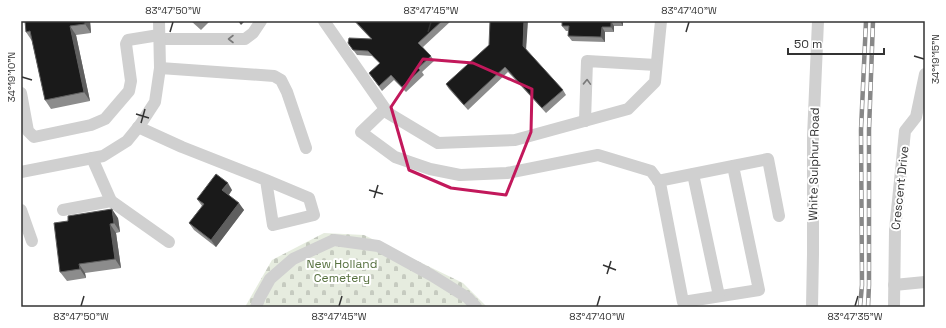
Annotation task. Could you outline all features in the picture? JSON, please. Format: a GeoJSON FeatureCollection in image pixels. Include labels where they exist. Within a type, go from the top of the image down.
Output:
{"type":"FeatureCollection","features":[{"type":"Feature","properties":{"kind":"street"},"geometry":{"type":"LineString","coordinates":[[21,172],[103,156],[126,141],[138,128],[155,102],[160,68],[159,21]]}},
{"type":"Feature","properties":{"kind":"street"},"geometry":{"type":"LineString","coordinates":[[21,93],[28,131],[34,137],[91,125],[105,119],[129,91],[131,81],[126,44],[128,40],[159,37],[245,40],[253,33],[261,21]]}},
{"type":"Feature","properties":{"kind":"street"},"geometry":{"type":"LineString","coordinates":[[324,21],[388,113],[438,143],[515,140],[628,109],[655,82],[661,21]]}},
{"type":"Feature","properties":{"kind":"street","name":"White Sulphur Road"},"geometry":{"type":"LineString","coordinates":[[812,307],[813,136],[818,21]]}},
{"type":"Feature","properties":{"kind":"street"},"geometry":{"type":"LineString","coordinates":[[585,121],[587,61],[656,65]]}},
{"type":"Feature","properties":{"kind":"street"},"geometry":{"type":"LineString","coordinates":[[160,68],[274,76],[281,80],[287,92],[306,148]]}},
{"type":"Feature","properties":{"kind":"street","name":"Crescent Drive"},"geometry":{"type":"LineString","coordinates":[[894,307],[895,230],[905,131],[916,117],[925,74]]}},
{"type":"Feature","properties":{"kind":"street"},"geometry":{"type":"LineString","coordinates":[[385,109],[361,132],[395,158],[430,169],[460,175],[507,173],[598,155],[652,171],[660,183],[684,302],[759,290],[733,166]]}},
{"type":"Feature","properties":{"kind":"street"},"geometry":{"type":"LineString","coordinates":[[138,128],[266,180]]}},
{"type":"Feature","properties":{"kind":"street"},"geometry":{"type":"LineString","coordinates":[[92,158],[111,202],[169,242]]}},
{"type":"Feature","properties":{"kind":"street"},"geometry":{"type":"LineString","coordinates":[[658,181],[768,159],[779,216]]}},
{"type":"Feature","properties":{"kind":"street"},"geometry":{"type":"LineString","coordinates":[[693,174],[719,296]]}},
{"type":"Feature","properties":{"kind":"street"},"geometry":{"type":"LineString","coordinates":[[63,210],[111,202]]}},
{"type":"Feature","properties":{"kind":"street"},"geometry":{"type":"LineString","coordinates":[[21,211],[32,241]]}},
{"type":"Feature","properties":{"kind":"street"},"geometry":{"type":"LineString","coordinates":[[256,307],[270,279],[293,259],[334,240],[378,246],[431,275],[468,298],[476,307]]}},
{"type":"Feature","properties":{"kind":"street"},"geometry":{"type":"LineString","coordinates":[[894,285],[925,282]]}},
{"type":"Feature","properties":{"kind":"highlighted area"},"geometry":{"type":"Polygon","coordinates":[[[423,59],[473,63],[532,89],[531,132],[506,195],[451,188],[409,170],[391,107],[423,59]]]}},
{"type":"Feature","properties":{"kind":"green space","name":"New Holland Cemetery"},"geometry":{"type":"Polygon","coordinates":[[[324,233],[364,235],[463,283],[487,307],[245,307],[272,260],[324,233]]]}},
{"type":"Feature","properties":{"kind":"building"},"geometry":{"type":"Polygon","coordinates":[[[25,21],[85,21],[85,24],[70,26],[84,92],[45,100],[30,31],[26,32],[25,21]]]}},
{"type":"Feature","properties":{"kind":"building"},"geometry":{"type":"Polygon","coordinates":[[[355,21],[442,21],[418,43],[431,56],[418,68],[420,70],[402,87],[391,75],[379,86],[369,73],[380,63],[368,51],[353,50],[348,43],[349,38],[372,39],[355,21]]]}},
{"type":"Feature","properties":{"kind":"building"},"geometry":{"type":"Polygon","coordinates":[[[490,21],[524,21],[523,46],[563,90],[542,108],[505,67],[464,105],[446,84],[489,45],[490,21]]]}},
{"type":"Feature","properties":{"kind":"building"},"geometry":{"type":"Polygon","coordinates":[[[562,21],[611,21],[611,27],[602,27],[601,37],[568,36],[569,26],[562,26],[562,21]]]}},
{"type":"Feature","properties":{"kind":"building"},"geometry":{"type":"Polygon","coordinates":[[[216,174],[228,183],[222,190],[239,203],[211,240],[189,223],[204,204],[197,199],[216,174]]]}},
{"type":"Feature","properties":{"kind":"building"},"geometry":{"type":"Polygon","coordinates":[[[112,209],[114,223],[110,224],[115,259],[79,264],[80,269],[60,272],[54,223],[68,221],[68,216],[112,209]]]}},
{"type":"Feature","properties":{"kind":"railway"},"geometry":{"type":"LineString","coordinates":[[860,307],[862,285],[861,130],[866,21]]}},
{"type":"Feature","properties":{"kind":"railway"},"geometry":{"type":"LineString","coordinates":[[868,307],[869,130],[873,21]]}}]}
